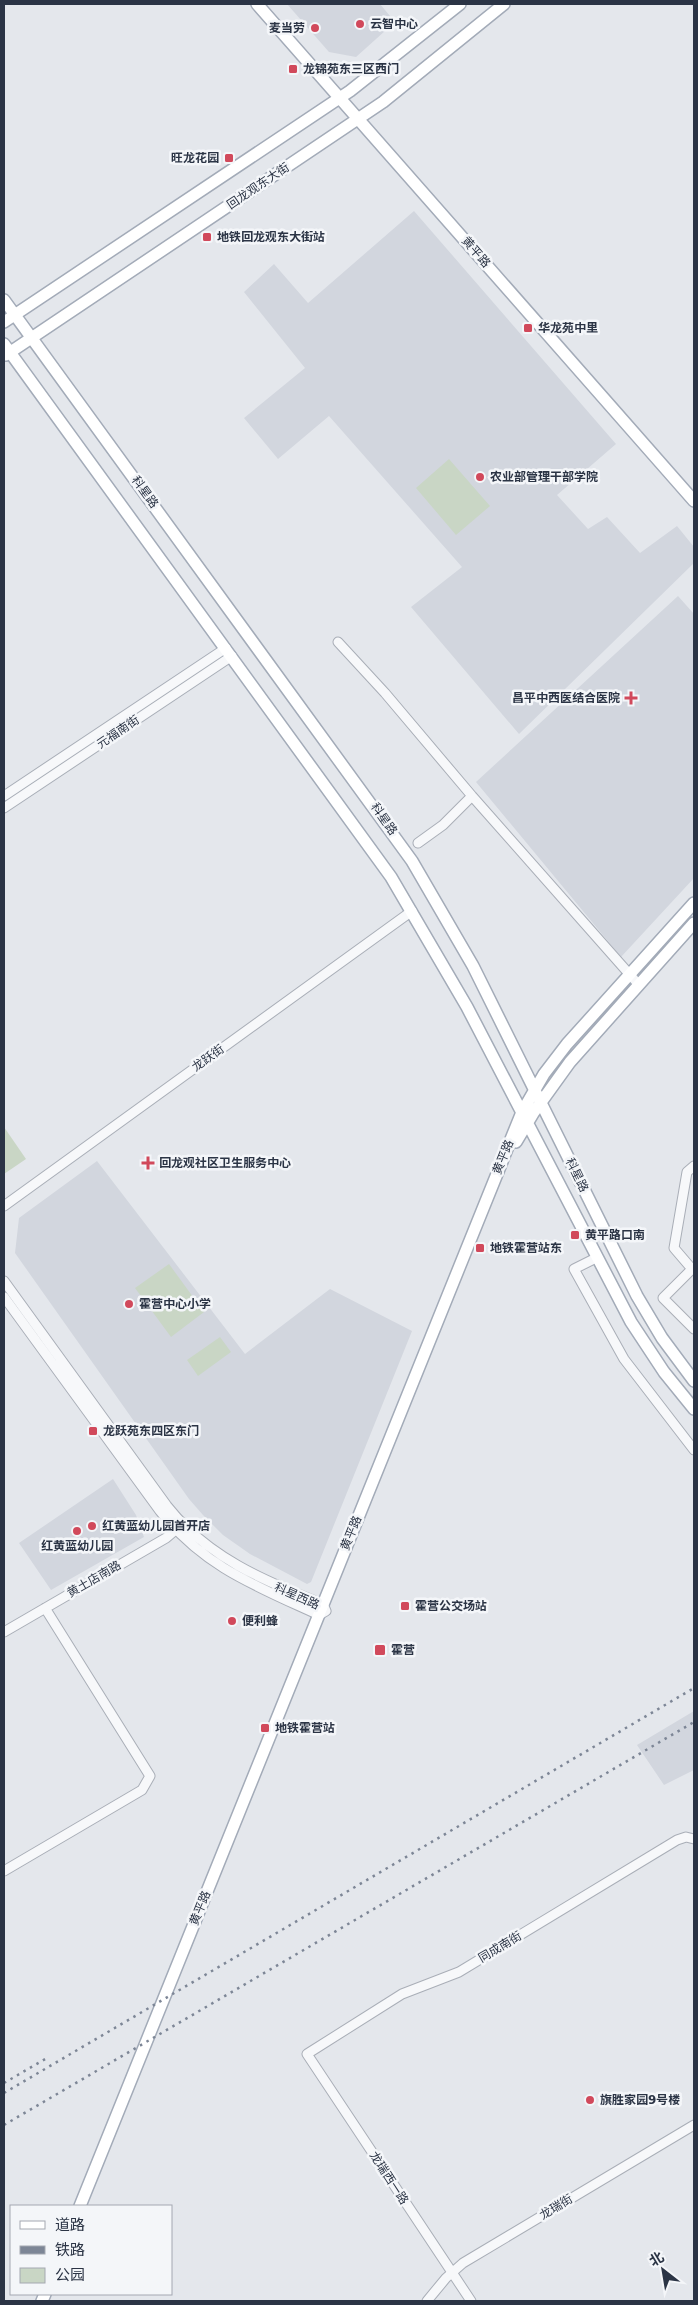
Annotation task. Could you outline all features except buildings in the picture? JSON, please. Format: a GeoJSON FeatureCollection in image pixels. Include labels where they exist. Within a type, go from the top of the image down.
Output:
{"type":"FeatureCollection","features":[{"type":"Feature","properties":{"kind":"main road","name":"黄平路"},"geometry":{"type":"LineString","coordinates":[[257,4],[694,501]]}},
{"type":"Feature","properties":{"kind":"main road"},"geometry":{"type":"LineString","coordinates":[[4,322],[366,80],[460,4]]}},
{"type":"Feature","properties":{"kind":"main road","name":"回龙观东大街"},"geometry":{"type":"LineString","coordinates":[[6,351],[32,338],[383,102],[504,4]]}},
{"type":"Feature","properties":{"kind":"main road","name":"科星路"},"geometry":{"type":"LineString","coordinates":[[4,300],[412,860],[473,966],[637,1296],[662,1338],[694,1381]]}},
{"type":"Feature","properties":{"kind":"main road","name":"科星路"},"geometry":{"type":"LineString","coordinates":[[6,351],[366,839],[412,911],[467,1007],[596,1258],[648,1349],[694,1409]]}},
{"type":"Feature","properties":{"kind":"main road","name":"黄平路"},"geometry":{"type":"LineString","coordinates":[[80,2205],[524,1118],[534,1088],[567,1044],[694,903]]}},
{"type":"Feature","properties":{"kind":"main road","name":"黄平路"},"geometry":{"type":"LineString","coordinates":[[524,1118],[541,1102],[583,1046],[694,924]]}},
{"type":"Feature","properties":{"kind":"main road","name":"黄平路"},"geometry":{"type":"LineString","coordinates":[[86,2205],[322,1610]]}},
{"type":"Feature","properties":{"kind":"street"},"geometry":{"type":"LineString","coordinates":[[338,642],[385,693],[472,796],[639,985]]}},
{"type":"Feature","properties":{"kind":"street","name":"元福南街"},"geometry":{"type":"LineString","coordinates":[[4,796],[229,652]]}},
{"type":"Feature","properties":{"kind":"street","name":"元福南街"},"geometry":{"type":"LineString","coordinates":[[4,808],[229,652]]}},
{"type":"Feature","properties":{"kind":"street"},"geometry":{"type":"LineString","coordinates":[[418,843],[443,825],[472,796]]}},
{"type":"Feature","properties":{"kind":"street","name":"龙跃街"},"geometry":{"type":"LineString","coordinates":[[4,1206],[412,911]]}},
{"type":"Feature","properties":{"kind":"street"},"geometry":{"type":"LineString","coordinates":[[684,914],[694,924]]}},
{"type":"Feature","properties":{"kind":"street"},"geometry":{"type":"LineString","coordinates":[[694,1166],[687,1172],[674,1248],[692,1269],[663,1298],[694,1329]]}},
{"type":"Feature","properties":{"kind":"street"},"geometry":{"type":"LineString","coordinates":[[596,1258],[574,1269],[587,1295],[624,1359],[694,1450]]}},
{"type":"Feature","properties":{"kind":"street","name":"科星西路"},"geometry":{"type":"LineString","coordinates":[[4,1281],[167,1506],[179,1527]]}},
{"type":"Feature","properties":{"kind":"street","name":"科星西路"},"geometry":{"type":"LineString","coordinates":[[4,1297],[197,1550],[234,1575],[322,1610]]}},
{"type":"Feature","properties":{"kind":"street","name":"黄土店南路"},"geometry":{"type":"LineString","coordinates":[[4,1632],[166,1538],[179,1527]]}},
{"type":"Feature","properties":{"kind":"street"},"geometry":{"type":"LineString","coordinates":[[4,1871],[142,1790],[150,1776],[46,1608]]}},
{"type":"Feature","properties":{"kind":"street","name":"同成南街"},"geometry":{"type":"LineString","coordinates":[[307,2054],[402,1994],[458,1972],[677,1840],[683,1837],[693,1838]]}},
{"type":"Feature","properties":{"kind":"street","name":"龙瑞西一路"},"geometry":{"type":"LineString","coordinates":[[307,2054],[471,2301]]}},
{"type":"Feature","properties":{"kind":"street","name":"龙瑞街"},"geometry":{"type":"LineString","coordinates":[[427,2301],[451,2272],[694,2125]]}},
{"type":"Feature","properties":{"kind":"shaded area"},"geometry":{"type":"Polygon","coordinates":[[[287,4],[380,4],[395,22],[356,57],[329,52],[287,4]]]}},
{"type":"Feature","properties":{"kind":"shaded area","name":"农业部管理干部学院"},"geometry":{"type":"Polygon","coordinates":[[[414,211],[616,444],[557,495],[588,529],[607,517],[640,553],[677,526],[694,547],[694,563],[519,734],[411,607],[462,567],[329,416],[278,459],[244,418],[305,368],[244,292],[274,264],[308,303],[414,211]]]}},
{"type":"Feature","properties":{"kind":"shaded area","name":"昌平中西医结合医院"},"geometry":{"type":"Polygon","coordinates":[[[678,596],[694,614],[694,878],[621,957],[476,782],[678,596]]]}},
{"type":"Feature","properties":{"kind":"shaded area"},"geometry":{"type":"Polygon","coordinates":[[[97,1161],[245,1354],[330,1289],[412,1331],[311,1582],[307,1584],[250,1554],[223,1535],[203,1515],[189,1499],[15,1253],[19,1218],[97,1161]]]}},
{"type":"Feature","properties":{"kind":"shaded area","name":"红黄蓝幼儿园首开店"},"geometry":{"type":"Polygon","coordinates":[[[113,1479],[136,1515],[144,1537],[51,1590],[19,1543],[113,1479]]]}},
{"type":"Feature","properties":{"kind":"shaded area"},"geometry":{"type":"Polygon","coordinates":[[[694,1711],[694,1770],[664,1785],[637,1745],[694,1711]]]}},
{"type":"Feature","properties":{"kind":"green space"},"geometry":{"type":"Polygon","coordinates":[[[449,459],[490,506],[456,535],[416,488],[449,459]]]}},
{"type":"Feature","properties":{"kind":"green space"},"geometry":{"type":"Polygon","coordinates":[[[4,1127],[26,1159],[4,1174],[4,1127]]]}},
{"type":"Feature","properties":{"kind":"green space"},"geometry":{"type":"Polygon","coordinates":[[[169,1264],[204,1312],[171,1337],[135,1288],[169,1264]]]}},
{"type":"Feature","properties":{"kind":"green space"},"geometry":{"type":"Polygon","coordinates":[[[220,1337],[231,1352],[198,1376],[187,1360],[220,1337]]]}},
{"type":"Feature","properties":{"kind":"railway"},"geometry":{"type":"LineString","coordinates":[[4,2093],[694,1688]]}},
{"type":"Feature","properties":{"kind":"railway"},"geometry":{"type":"LineString","coordinates":[[4,2125],[694,1722]]}},
{"type":"Feature","properties":{"kind":"railway"},"geometry":{"type":"LineString","coordinates":[[4,2083],[47,2058]]}},
{"type":"Feature","properties":{"kind":"place","name":"云智中心"},"geometry":{"type":"Point","coordinates":[360,24]}},
{"type":"Feature","properties":{"kind":"place","name":"麦当劳"},"geometry":{"type":"Point","coordinates":[315,28]}},
{"type":"Feature","properties":{"kind":"place","name":"龙锦苑东三区西门"},"geometry":{"type":"Point","coordinates":[293,69]}},
{"type":"Feature","properties":{"kind":"place","name":"旺龙花园"},"geometry":{"type":"Point","coordinates":[229,158]}},
{"type":"Feature","properties":{"kind":"place","name":"地铁回龙观东大街站"},"geometry":{"type":"Point","coordinates":[207,237]}},
{"type":"Feature","properties":{"kind":"place","name":"华龙苑中里"},"geometry":{"type":"Point","coordinates":[528,328]}},
{"type":"Feature","properties":{"kind":"place","name":"农业部管理干部学院"},"geometry":{"type":"Point","coordinates":[480,477]}},
{"type":"Feature","properties":{"kind":"place","name":"昌平中西医结合医院"},"geometry":{"type":"Point","coordinates":[631,698]}},
{"type":"Feature","properties":{"kind":"place","name":"回龙观社区卫生服务中心"},"geometry":{"type":"Point","coordinates":[148,1163]}},
{"type":"Feature","properties":{"kind":"place","name":"黄平路口南"},"geometry":{"type":"Point","coordinates":[575,1235]}},
{"type":"Feature","properties":{"kind":"place","name":"地铁霍营站东"},"geometry":{"type":"Point","coordinates":[480,1248]}},
{"type":"Feature","properties":{"kind":"place","name":"霍营中心小学"},"geometry":{"type":"Point","coordinates":[129,1304]}},
{"type":"Feature","properties":{"kind":"place","name":"龙跃苑东四区东门"},"geometry":{"type":"Point","coordinates":[93,1431]}},
{"type":"Feature","properties":{"kind":"place","name":"红黄蓝幼儿园首开店"},"geometry":{"type":"Point","coordinates":[92,1526]}},
{"type":"Feature","properties":{"kind":"place","name":"红黄蓝幼儿园"},"geometry":{"type":"Point","coordinates":[77,1531]}},
{"type":"Feature","properties":{"kind":"place","name":"霍营公交场站"},"geometry":{"type":"Point","coordinates":[405,1606]}},
{"type":"Feature","properties":{"kind":"place","name":"便利蜂"},"geometry":{"type":"Point","coordinates":[232,1621]}},
{"type":"Feature","properties":{"kind":"place","name":"霍营"},"geometry":{"type":"Point","coordinates":[380,1650]}},
{"type":"Feature","properties":{"kind":"place","name":"地铁霍营站"},"geometry":{"type":"Point","coordinates":[265,1728]}},
{"type":"Feature","properties":{"kind":"place","name":"旗胜家园9号楼"},"geometry":{"type":"Point","coordinates":[590,2100]}}]}
